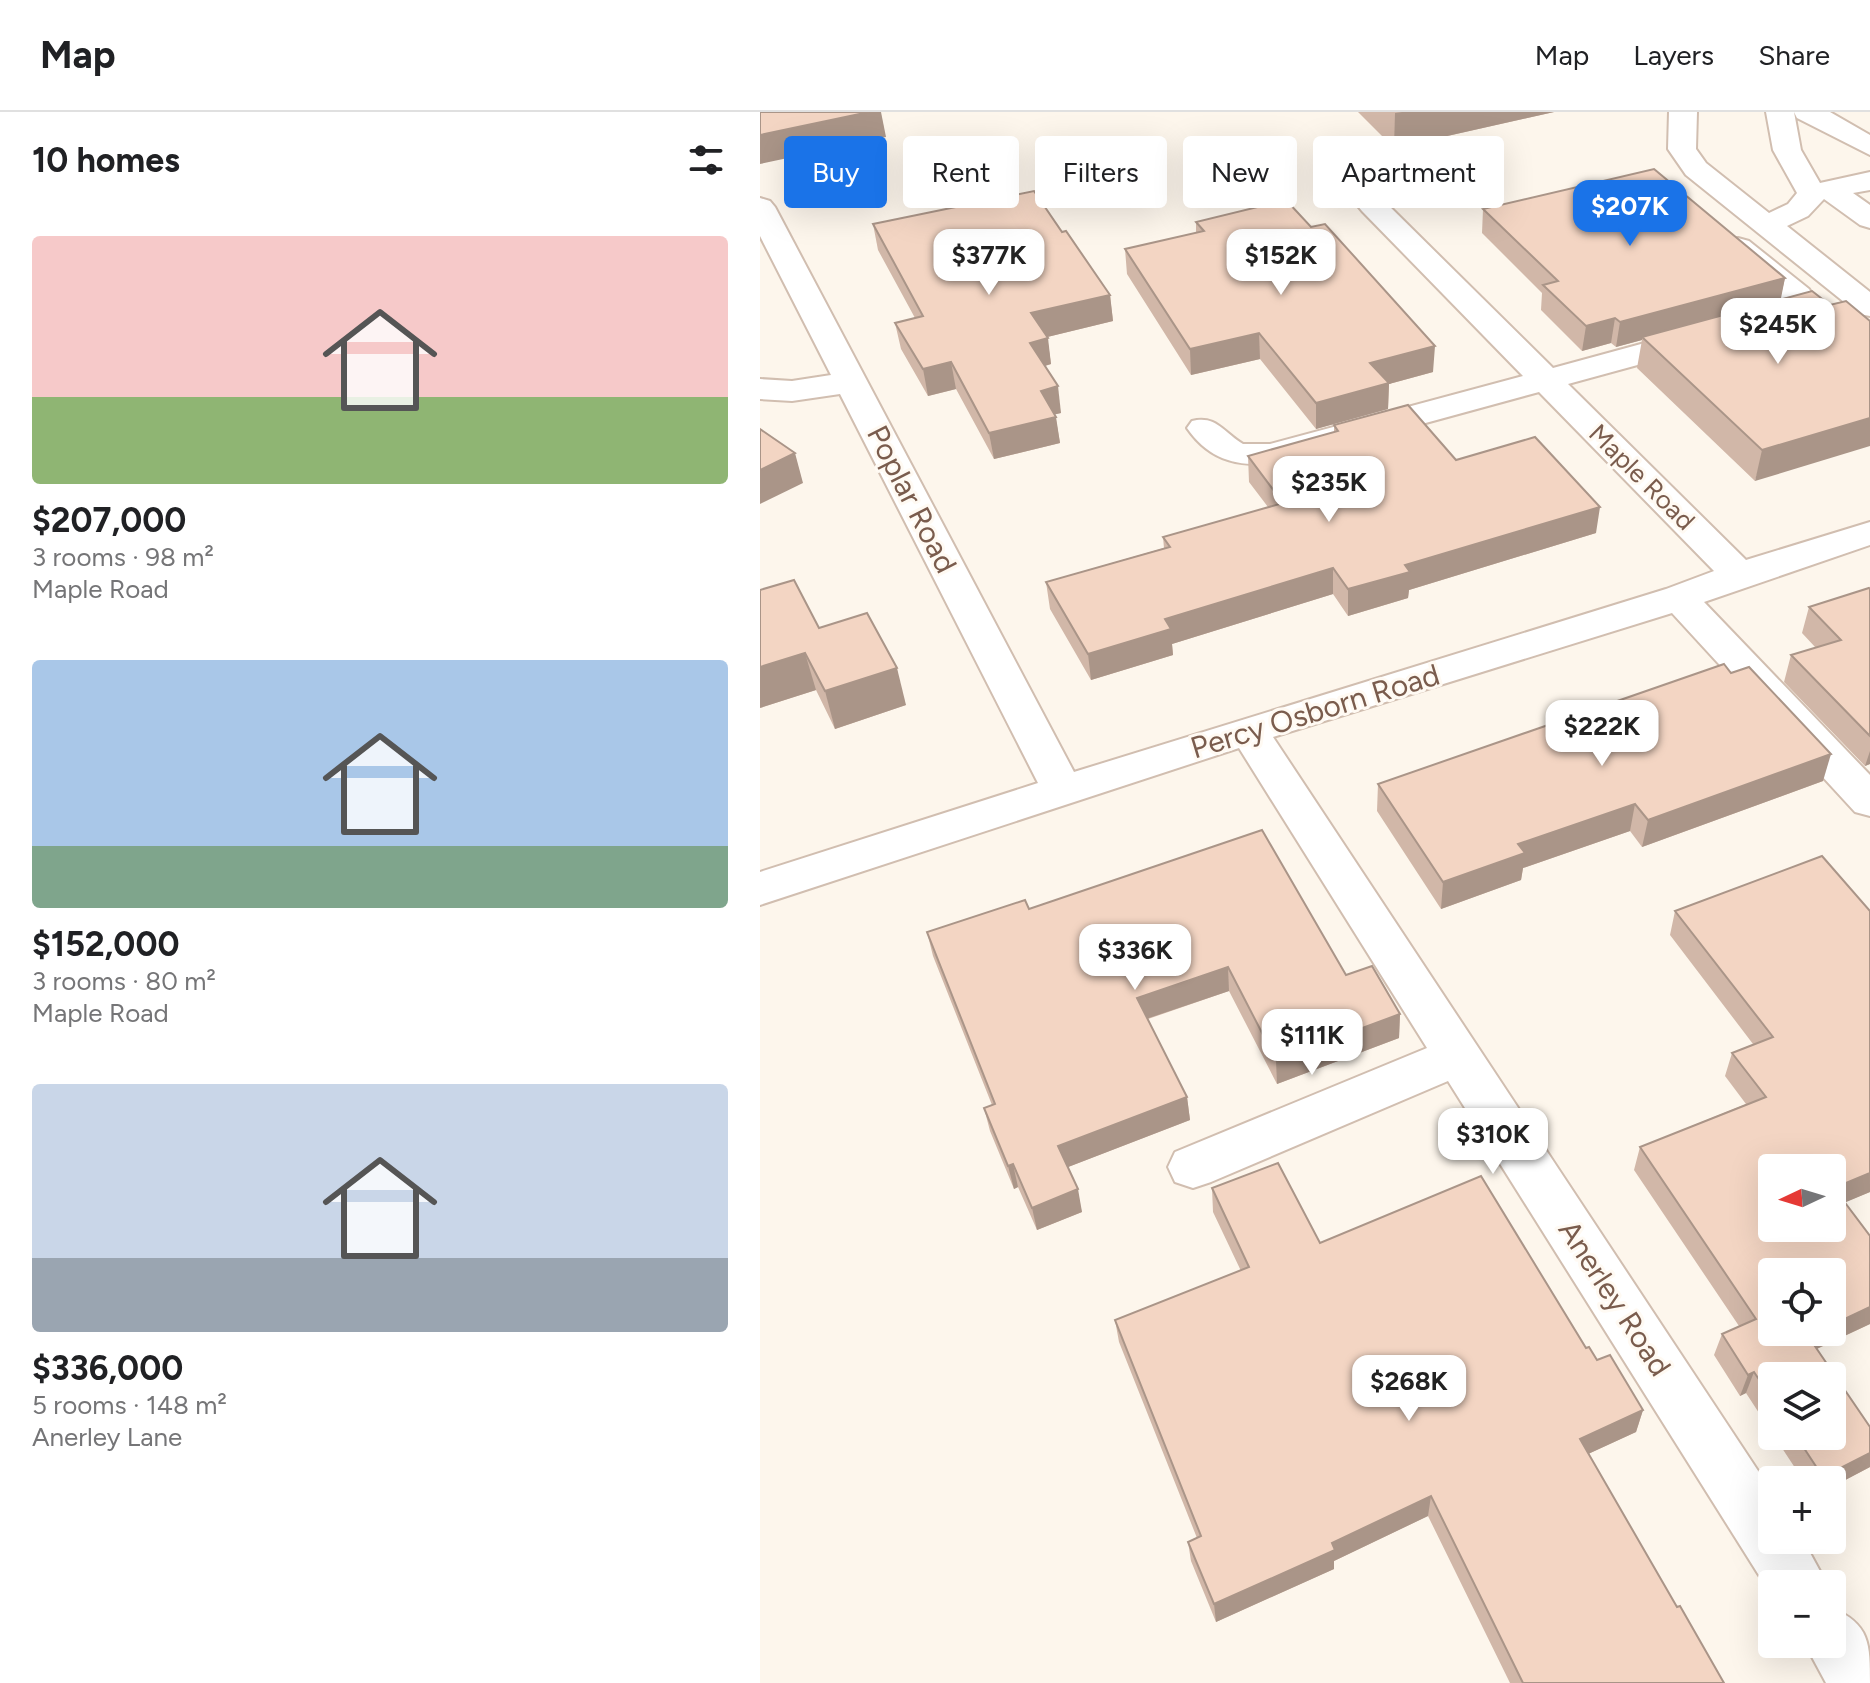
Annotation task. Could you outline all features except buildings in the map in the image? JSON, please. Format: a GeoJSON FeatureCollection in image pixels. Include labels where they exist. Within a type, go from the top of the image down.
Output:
{"type":"FeatureCollection","features":[{"type":"Feature","properties":{"kind":"street"},"geometry":{"type":"LineString","coordinates":[[1683,112],[1681,141],[1687,159],[1870,307]]}},
{"type":"Feature","properties":{"kind":"street"},"geometry":{"type":"LineString","coordinates":[[1780,112],[1787,150],[1821,192],[1870,219]]}},
{"type":"Feature","properties":{"kind":"street"},"geometry":{"type":"LineString","coordinates":[[1807,112],[1837,125],[1870,147]]}},
{"type":"Feature","properties":{"kind":"street"},"geometry":{"type":"LineString","coordinates":[[1764,224],[1797,212],[1821,192],[1870,181]]}},
{"type":"Feature","properties":{"kind":"street","name":"Poplar Road"},"geometry":{"type":"LineString","coordinates":[[760,207],[1063,791]]}},
{"type":"Feature","properties":{"kind":"street","name":"Maple Road"},"geometry":{"type":"LineString","coordinates":[[1375,208],[1739,575]]}},
{"type":"Feature","properties":{"kind":"street"},"geometry":{"type":"LineString","coordinates":[[1204,428],[1223,448],[1237,456],[1271,454],[1798,310],[1802,303],[1798,296],[1714,229]]}},
{"type":"Feature","properties":{"kind":"street"},"geometry":{"type":"LineString","coordinates":[[760,389],[792,391],[851,382]]}},
{"type":"Feature","properties":{"kind":"street","name":"Percy Osborn Road"},"geometry":{"type":"LineString","coordinates":[[760,889],[1248,730],[1679,598],[1739,575],[1870,533]]}},
{"type":"Feature","properties":{"kind":"street"},"geometry":{"type":"LineString","coordinates":[[1679,598],[1870,801]]}},
{"type":"Feature","properties":{"kind":"street","name":"Anerley Road"},"geometry":{"type":"LineString","coordinates":[[1248,730],[1789,1570]]}},
{"type":"Feature","properties":{"kind":"street"},"geometry":{"type":"LineString","coordinates":[[1193,1167],[1459,1055]]}},
{"type":"Feature","properties":{"kind":"street"},"geometry":{"type":"LineString","coordinates":[[1845,1658],[1861,1683]]}}]}
